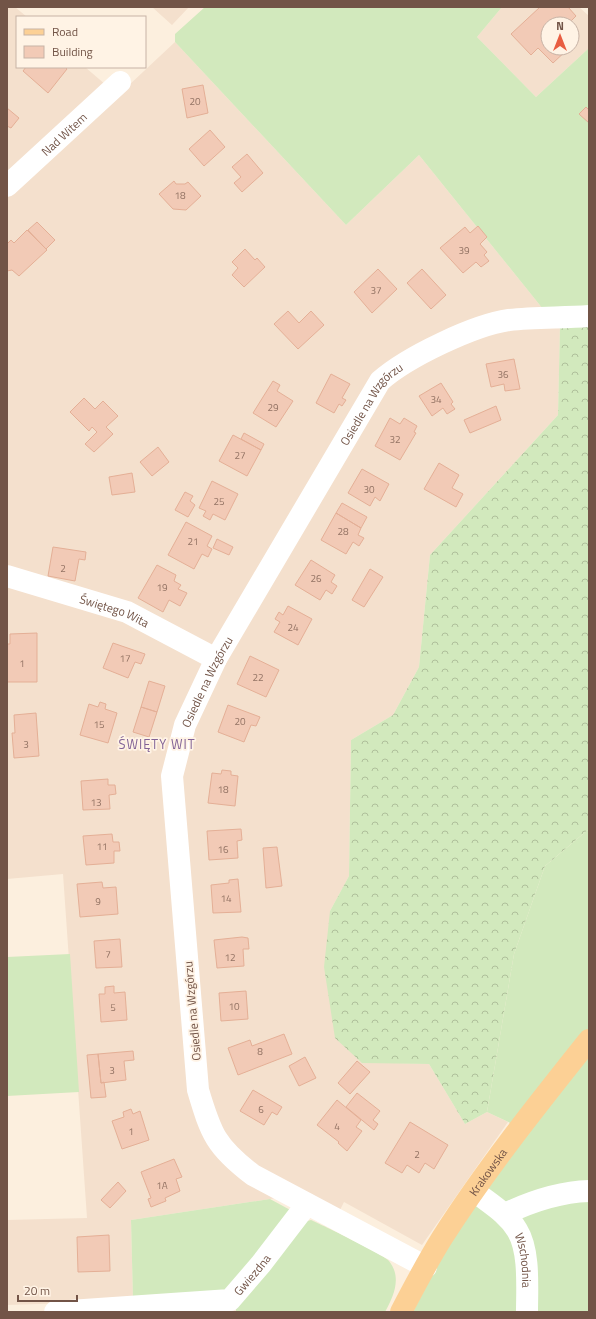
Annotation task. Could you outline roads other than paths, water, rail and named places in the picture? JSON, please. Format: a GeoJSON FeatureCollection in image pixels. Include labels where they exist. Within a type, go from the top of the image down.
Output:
{"type":"FeatureCollection","features":[{"type":"Feature","properties":{"kind":"main road","name":"Krakowska"},"geometry":{"type":"LineString","coordinates":[[401,1312],[426,1267],[474,1191],[589,1040]]}},
{"type":"Feature","properties":{"kind":"street","name":"Nad Witem"},"geometry":{"type":"LineString","coordinates":[[7,186],[120,82]]}},
{"type":"Feature","properties":{"kind":"street","name":"Osiedle na Wzgórzu"},"geometry":{"type":"LineString","coordinates":[[426,1267],[253,1175],[234,1161],[218,1143],[208,1123],[198,1090],[172,776],[185,725],[216,659],[380,381],[392,370],[420,354],[488,326],[510,320],[589,316]]}},
{"type":"Feature","properties":{"kind":"street","name":"Świętego Wita"},"geometry":{"type":"LineString","coordinates":[[7,576],[127,612],[216,659]]}},
{"type":"Feature","properties":{"kind":"street","name":"Wschodnia"},"geometry":{"type":"LineString","coordinates":[[474,1191],[505,1214],[518,1231],[524,1250],[527,1273],[526,1312]]}},
{"type":"Feature","properties":{"kind":"street"},"geometry":{"type":"LineString","coordinates":[[505,1214],[529,1202],[570,1192],[589,1191]]}},
{"type":"Feature","properties":{"kind":"street","name":"Gwiezdna"},"geometry":{"type":"LineString","coordinates":[[54,1312],[230,1300],[261,1264],[307,1204]]}},
{"type":"Feature","properties":{"kind":"district","name":"ŚWIĘTY WIT"},"geometry":{"type":"Point","coordinates":[157,744]}}]}
